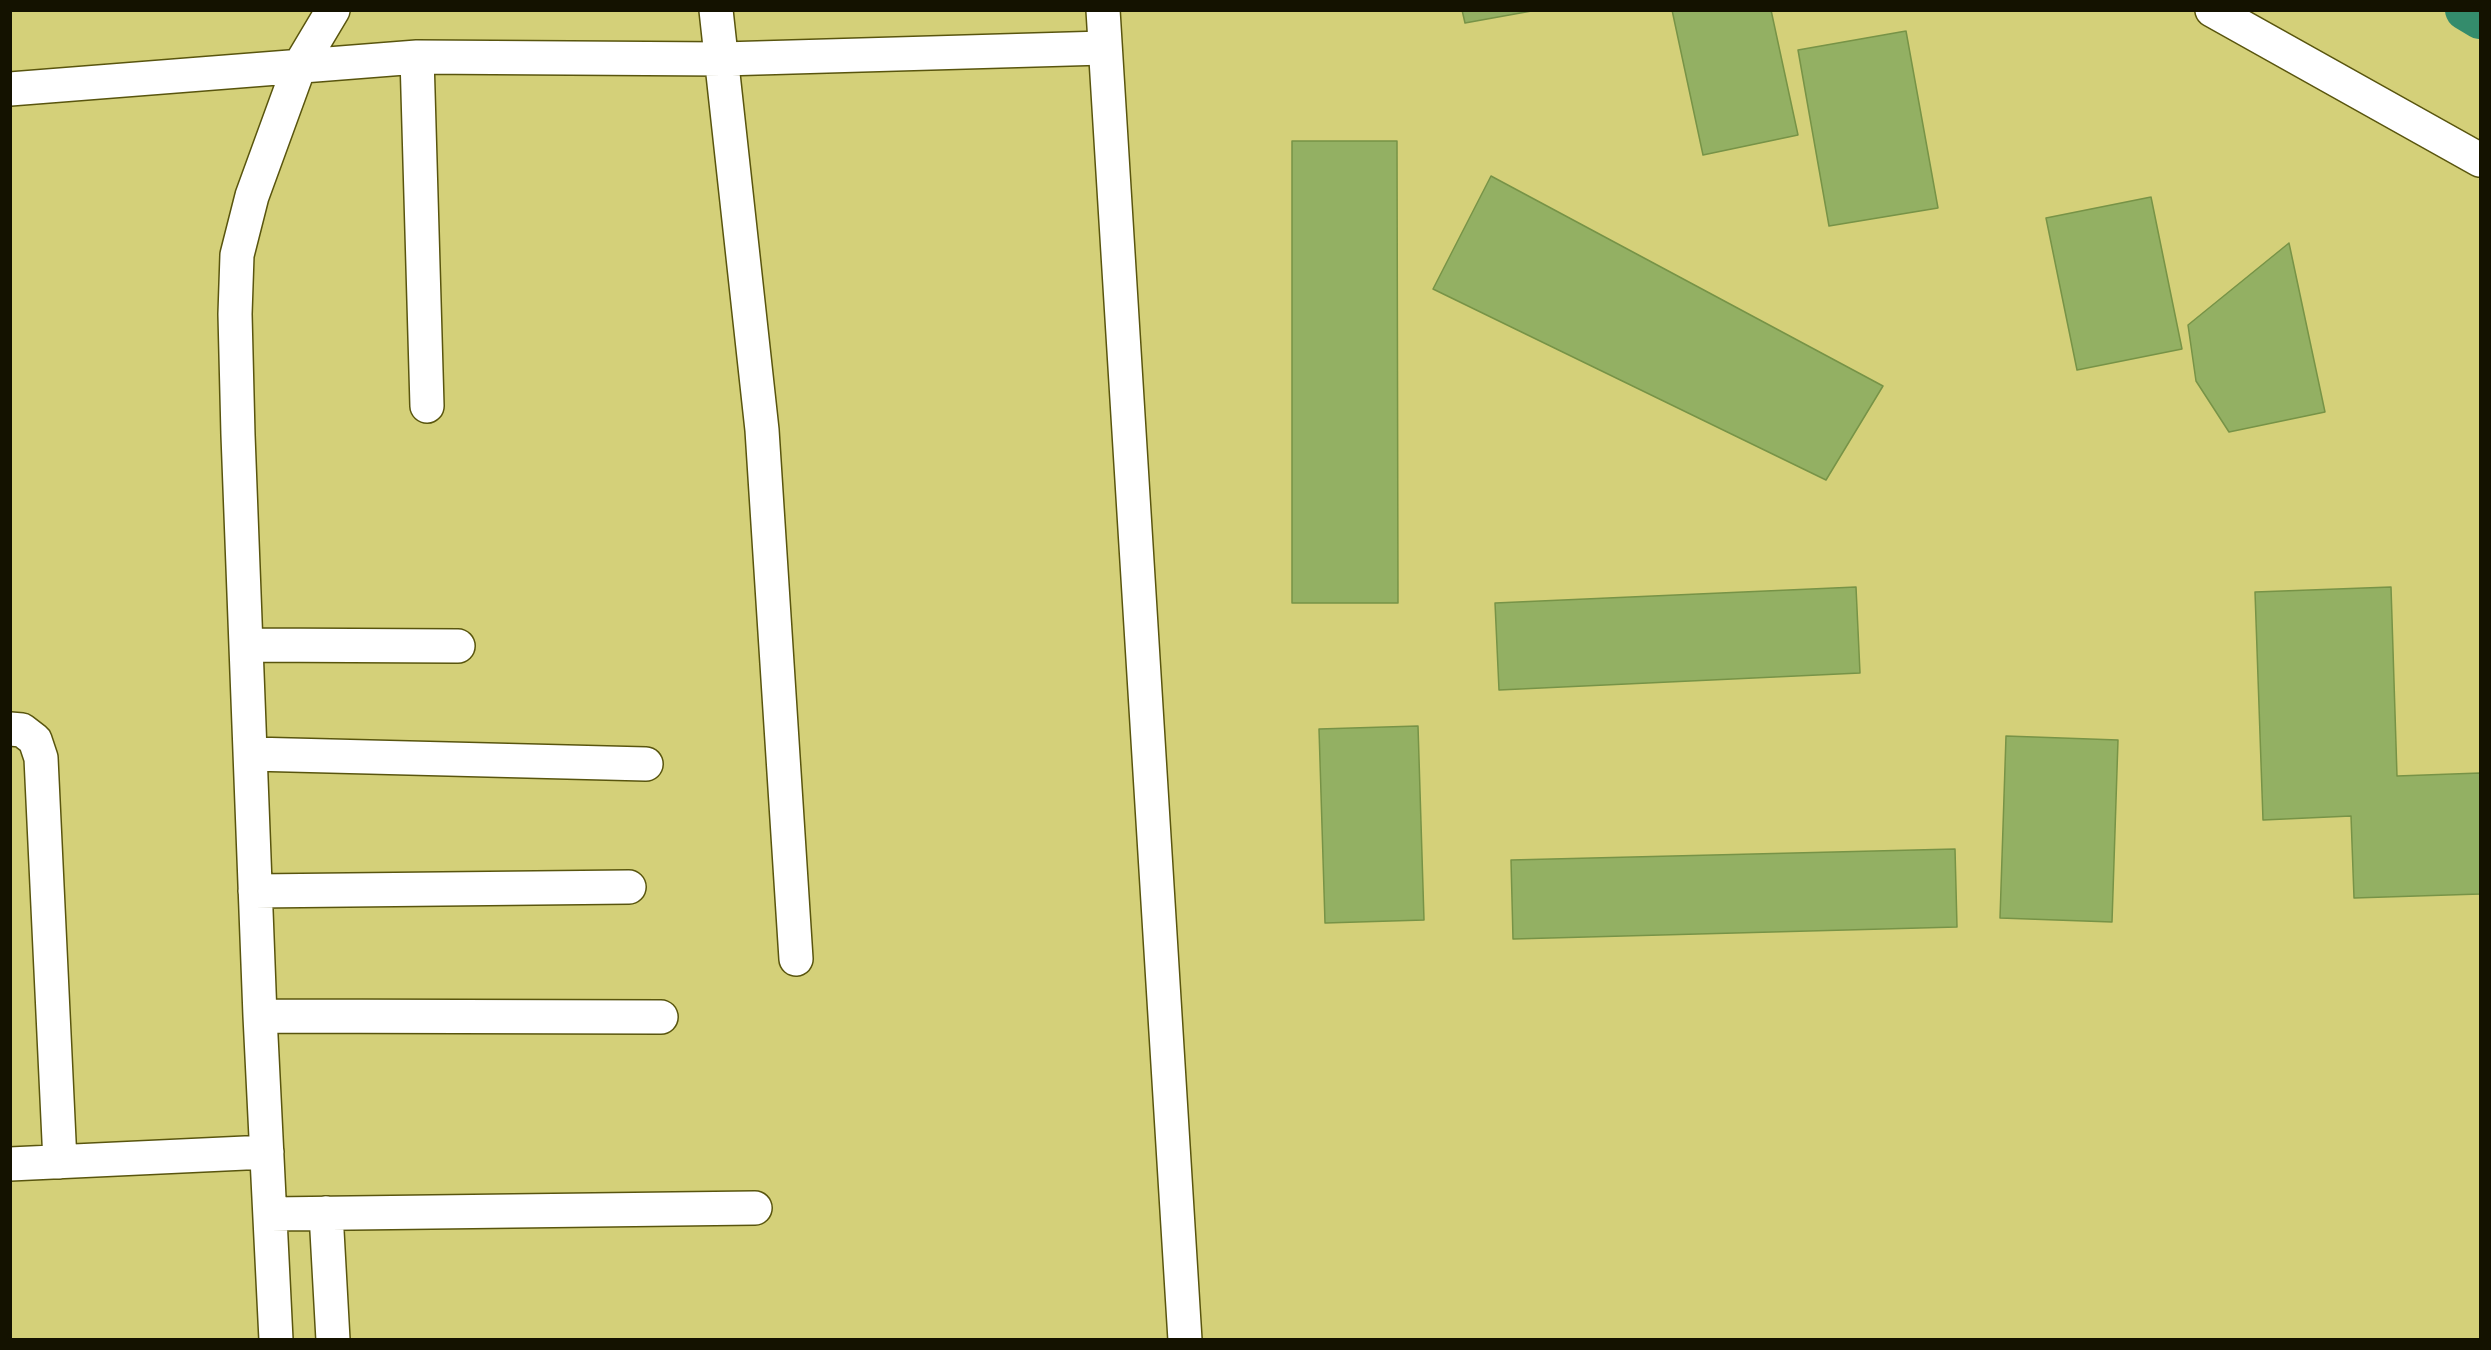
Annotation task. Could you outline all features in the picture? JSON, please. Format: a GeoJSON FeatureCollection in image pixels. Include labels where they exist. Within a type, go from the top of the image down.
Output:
{"type":"FeatureCollection","features":[{"type":"Feature","properties":{"kind":"street"},"geometry":{"type":"LineString","coordinates":[[276,1340],[250,754],[235,314],[237,255],[252,196],[299,67],[333,10]]}},
{"type":"Feature","properties":{"kind":"street"},"geometry":{"type":"LineString","coordinates":[[716,10],[762,430],[796,958]]}},
{"type":"Feature","properties":{"kind":"street"},"geometry":{"type":"LineString","coordinates":[[1103,10],[1185,1340]]}},
{"type":"Feature","properties":{"kind":"street"},"geometry":{"type":"LineString","coordinates":[[2211,10],[2481,160]]}},
{"type":"Feature","properties":{"kind":"street"},"geometry":{"type":"LineString","coordinates":[[10,89],[417,57],[723,59],[1104,48]]}},
{"type":"Feature","properties":{"kind":"street"},"geometry":{"type":"LineString","coordinates":[[417,57],[427,406]]}},
{"type":"Feature","properties":{"kind":"street"},"geometry":{"type":"LineString","coordinates":[[247,645],[458,646]]}},
{"type":"Feature","properties":{"kind":"street"},"geometry":{"type":"LineString","coordinates":[[10,729],[22,730],[35,740],[41,758],[60,1162]]}},
{"type":"Feature","properties":{"kind":"street"},"geometry":{"type":"LineString","coordinates":[[250,754],[646,764]]}},
{"type":"Feature","properties":{"kind":"street"},"geometry":{"type":"LineString","coordinates":[[255,891],[629,887]]}},
{"type":"Feature","properties":{"kind":"street"},"geometry":{"type":"LineString","coordinates":[[260,1016],[661,1017]]}},
{"type":"Feature","properties":{"kind":"street"},"geometry":{"type":"LineString","coordinates":[[10,1164],[267,1152]]}},
{"type":"Feature","properties":{"kind":"street"},"geometry":{"type":"LineString","coordinates":[[271,1214],[755,1209]]}},
{"type":"Feature","properties":{"kind":"street"},"geometry":{"type":"LineString","coordinates":[[326,1213],[333,1340]]}},
{"type":"Feature","properties":{"kind":"building"},"geometry":{"type":"Polygon","coordinates":[[[1462,10],[1537,10],[1465,23],[1462,10]]]}},
{"type":"Feature","properties":{"kind":"building"},"geometry":{"type":"Polygon","coordinates":[[[1672,10],[1771,10],[1798,135],[1703,155],[1672,10]]]}},
{"type":"Feature","properties":{"kind":"building"},"geometry":{"type":"Polygon","coordinates":[[[1906,31],[1938,208],[1829,226],[1798,50],[1906,31]]]}},
{"type":"Feature","properties":{"kind":"building"},"geometry":{"type":"Polygon","coordinates":[[[1292,141],[1397,141],[1398,603],[1292,603],[1292,141]]]}},
{"type":"Feature","properties":{"kind":"building"},"geometry":{"type":"Polygon","coordinates":[[[1491,176],[1883,386],[1826,480],[1433,289],[1491,176]]]}},
{"type":"Feature","properties":{"kind":"building"},"geometry":{"type":"Polygon","coordinates":[[[2151,197],[2182,349],[2077,370],[2046,218],[2151,197]]]}},
{"type":"Feature","properties":{"kind":"building"},"geometry":{"type":"Polygon","coordinates":[[[2289,243],[2325,412],[2229,432],[2196,381],[2188,325],[2289,243]]]}},
{"type":"Feature","properties":{"kind":"building"},"geometry":{"type":"Polygon","coordinates":[[[1856,587],[1860,673],[1499,690],[1495,603],[1856,587]]]}},
{"type":"Feature","properties":{"kind":"building"},"geometry":{"type":"Polygon","coordinates":[[[2391,587],[2397,776],[2480,773],[2480,894],[2354,898],[2351,816],[2263,820],[2255,592],[2391,587]]]}},
{"type":"Feature","properties":{"kind":"building"},"geometry":{"type":"Polygon","coordinates":[[[1418,726],[1424,920],[1325,923],[1319,729],[1418,726]]]}},
{"type":"Feature","properties":{"kind":"building"},"geometry":{"type":"Polygon","coordinates":[[[2006,736],[2118,740],[2112,922],[2000,918],[2006,736]]]}},
{"type":"Feature","properties":{"kind":"building"},"geometry":{"type":"Polygon","coordinates":[[[1955,849],[1957,927],[1513,939],[1511,860],[1955,849]]]}},
{"type":"Feature","properties":{"kind":"waterway"},"geometry":{"type":"LineString","coordinates":[[2465,10],[2480,19]]}}]}
